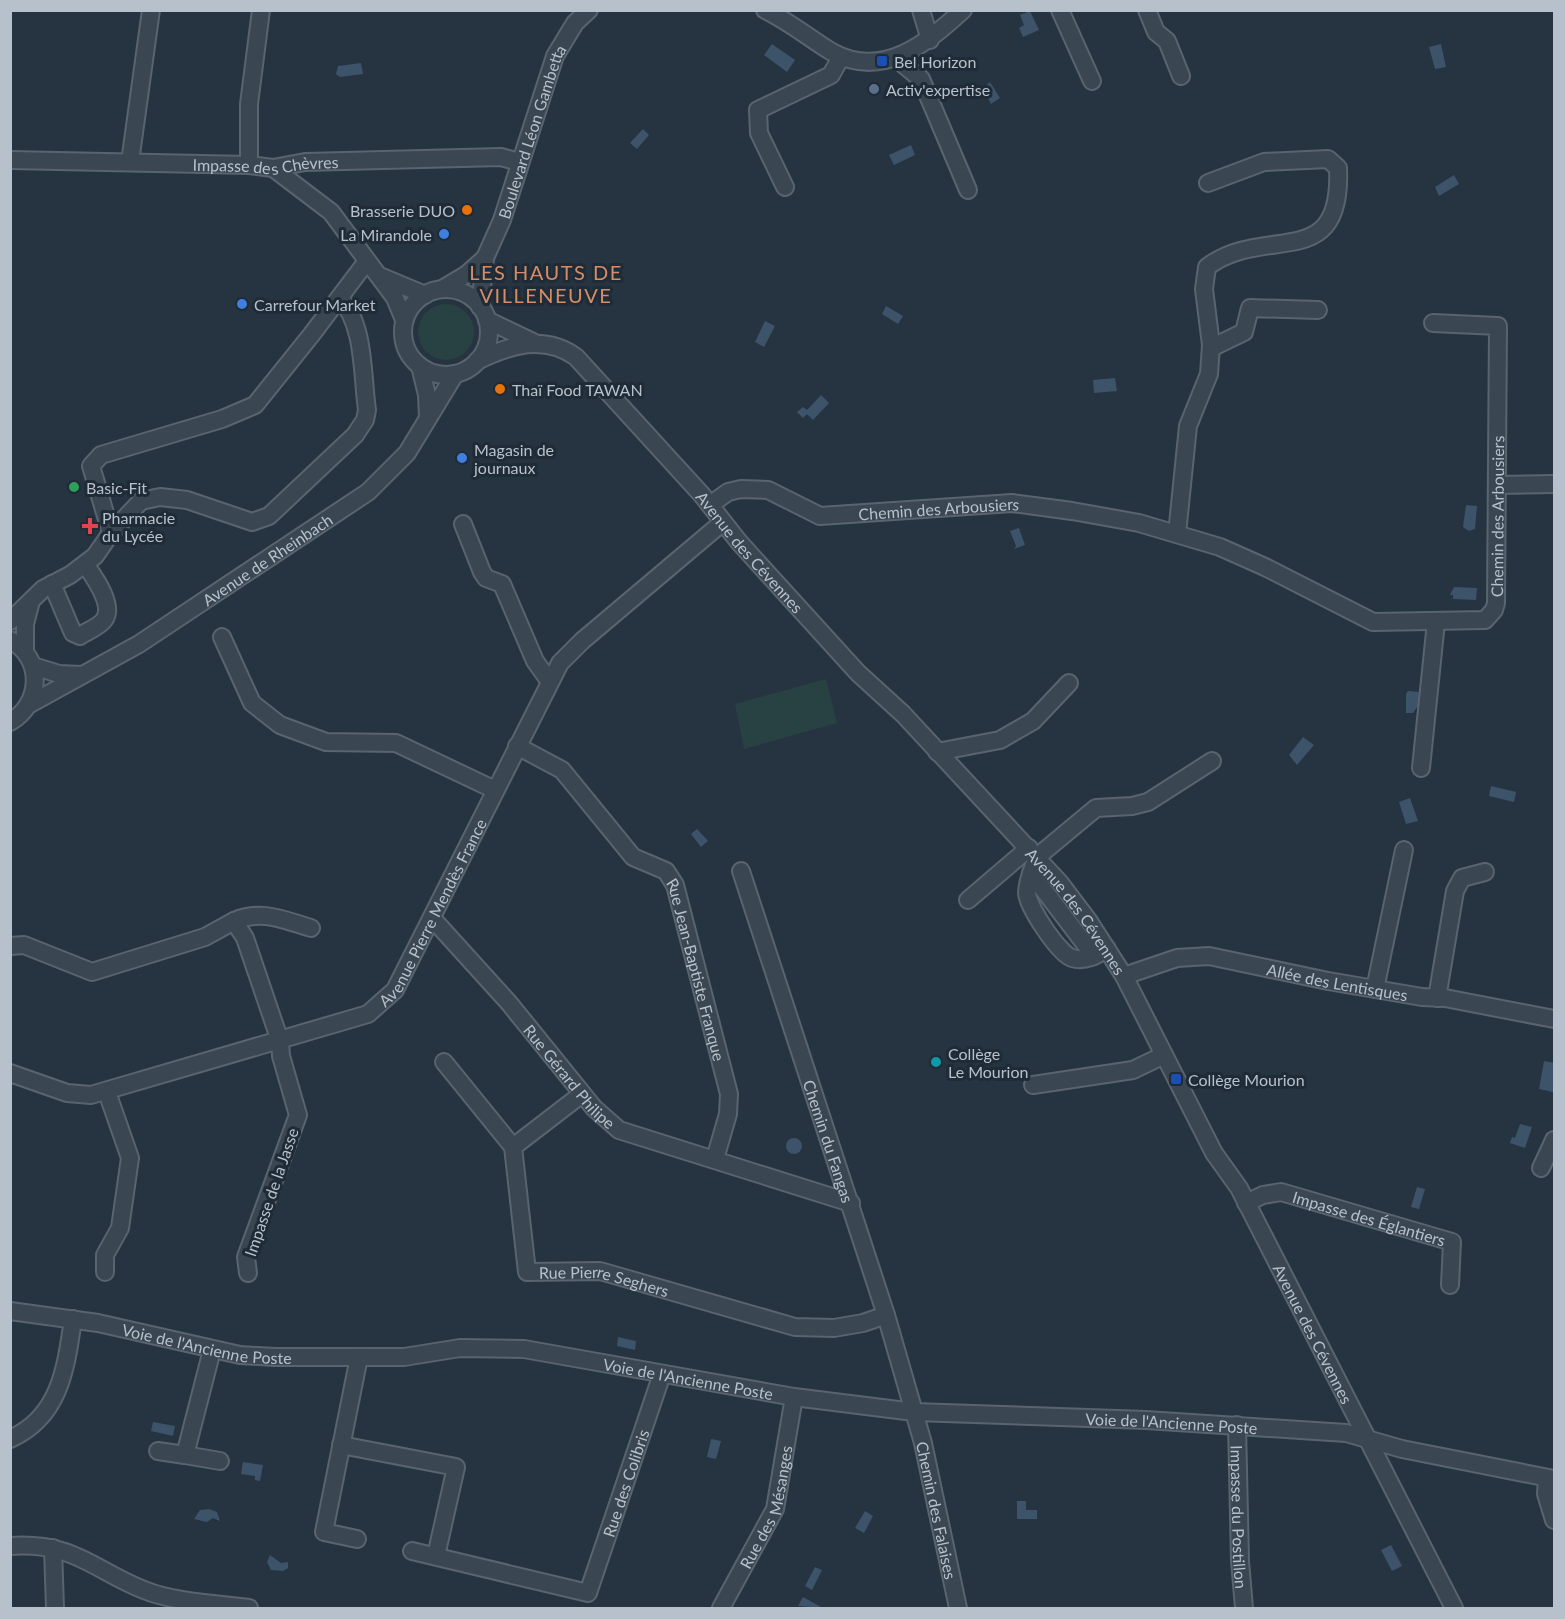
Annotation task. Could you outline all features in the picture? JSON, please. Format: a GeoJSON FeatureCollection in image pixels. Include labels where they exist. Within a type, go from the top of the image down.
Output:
{"type":"FeatureCollection","features":[{"type":"Feature","properties":{"kind":"street"},"geometry":{"type":"LineString","coordinates":[[130,162],[151,10]]}},
{"type":"Feature","properties":{"kind":"street"},"geometry":{"type":"LineString","coordinates":[[249,165],[249,104],[261,10]]}},
{"type":"Feature","properties":{"kind":"street","name":"Boulevard Léon Gambetta"},"geometry":{"type":"LineString","coordinates":[[442,289],[467,274],[484,258],[502,220],[555,56],[575,23],[589,10]]}},
{"type":"Feature","properties":{"kind":"street"},"geometry":{"type":"LineString","coordinates":[[765,10],[842,57],[869,61],[897,59],[930,40],[963,10]]}},
{"type":"Feature","properties":{"kind":"street"},"geometry":{"type":"LineString","coordinates":[[921,10],[930,40]]}},
{"type":"Feature","properties":{"kind":"street"},"geometry":{"type":"LineString","coordinates":[[1060,10],[1092,81]]}},
{"type":"Feature","properties":{"kind":"street"},"geometry":{"type":"LineString","coordinates":[[1147,10],[1156,32],[1167,41],[1180,76]]}},
{"type":"Feature","properties":{"kind":"street"},"geometry":{"type":"LineString","coordinates":[[785,187],[759,133],[758,110],[831,75],[842,57]]}},
{"type":"Feature","properties":{"kind":"street"},"geometry":{"type":"LineString","coordinates":[[897,59],[921,79],[968,190]]}},
{"type":"Feature","properties":{"kind":"street","name":"Impasse des Chèvres"},"geometry":{"type":"LineString","coordinates":[[10,160],[249,165],[273,168],[305,162],[501,157],[519,162]]}},
{"type":"Feature","properties":{"kind":"street"},"geometry":{"type":"LineString","coordinates":[[1177,534],[1188,426],[1209,374],[1211,348],[1204,289],[1207,267],[1222,255],[1252,247],[1290,243],[1319,234],[1330,223],[1337,203],[1339,185],[1338,168],[1328,159],[1264,162],[1209,183]]}},
{"type":"Feature","properties":{"kind":"street"},"geometry":{"type":"LineString","coordinates":[[273,168],[331,212],[395,298],[404,320],[405,345],[420,366],[427,395],[428,419]]}},
{"type":"Feature","properties":{"kind":"street","name":"Boulevard Léon Gambetta"},"geometry":{"type":"LineString","coordinates":[[484,258],[484,313]]}},
{"type":"Feature","properties":{"kind":"street"},"geometry":{"type":"LineString","coordinates":[[111,532],[91,466],[94,460],[101,455],[222,419],[255,405],[367,261]]}},
{"type":"Feature","properties":{"kind":"street"},"geometry":{"type":"LineString","coordinates":[[379,276],[425,295]]}},
{"type":"Feature","properties":{"kind":"street"},"geometry":{"type":"LineString","coordinates":[[404,320],[412,306],[425,295],[442,289],[463,293],[484,313],[487,342],[477,361],[455,374],[437,374],[420,366]]}},
{"type":"Feature","properties":{"kind":"street"},"geometry":{"type":"LineString","coordinates":[[10,621],[52,584],[94,556],[111,532],[141,501],[160,497],[187,500],[252,522],[269,516],[355,435],[367,411],[356,326],[351,310],[340,298]]}},
{"type":"Feature","properties":{"kind":"street"},"geometry":{"type":"LineString","coordinates":[[1211,348],[1244,333],[1250,308],[1318,310]]}},
{"type":"Feature","properties":{"kind":"street","name":"Avenue des Cévennes"},"geometry":{"type":"LineString","coordinates":[[484,313],[533,342],[565,348],[576,357],[858,674],[903,714],[1032,859],[1101,952],[1124,976],[1214,1153],[1246,1203],[1454,1608]]}},
{"type":"Feature","properties":{"kind":"street","name":"Chemin des Arbousiers"},"geometry":{"type":"LineString","coordinates":[[710,505],[728,492],[741,489],[768,490],[820,516],[1012,503],[1139,523],[1220,548],[1265,567],[1373,622],[1485,621],[1494,610],[1498,485],[1498,326],[1433,322]]}},
{"type":"Feature","properties":{"kind":"street","name":"Avenue des Cévennes"},"geometry":{"type":"LineString","coordinates":[[477,361],[500,350],[533,342]]}},
{"type":"Feature","properties":{"kind":"street","name":"Avenue de Rheinbach"},"geometry":{"type":"LineString","coordinates":[[13,724],[30,704],[139,644],[209,600],[368,492],[407,453],[455,374]]}},
{"type":"Feature","properties":{"kind":"street"},"geometry":{"type":"LineString","coordinates":[[1498,485],[1554,484]]}},
{"type":"Feature","properties":{"kind":"street","name":"Avenue Pierre Mendès France"},"geometry":{"type":"LineString","coordinates":[[10,1073],[80,1096],[107,1092],[368,1014],[395,990],[550,682],[570,652],[723,522]]}},
{"type":"Feature","properties":{"kind":"street"},"geometry":{"type":"LineString","coordinates":[[463,525],[482,572],[486,578],[502,585],[535,661],[550,682]]}},
{"type":"Feature","properties":{"kind":"street"},"geometry":{"type":"LineString","coordinates":[[52,584],[73,633],[80,636],[103,622],[107,613],[106,603],[85,564]]}},
{"type":"Feature","properties":{"kind":"street"},"geometry":{"type":"LineString","coordinates":[[25,651],[25,624],[32,602]]}},
{"type":"Feature","properties":{"kind":"street"},"geometry":{"type":"LineString","coordinates":[[1421,768],[1436,622]]}},
{"type":"Feature","properties":{"kind":"street"},"geometry":{"type":"LineString","coordinates":[[222,637],[252,703],[280,725],[326,742],[396,743],[495,790]]}},
{"type":"Feature","properties":{"kind":"street"},"geometry":{"type":"LineString","coordinates":[[10,640],[25,651],[33,666],[36,686],[30,704]]}},
{"type":"Feature","properties":{"kind":"street"},"geometry":{"type":"LineString","coordinates":[[33,666],[59,674],[83,674]]}},
{"type":"Feature","properties":{"kind":"street"},"geometry":{"type":"LineString","coordinates":[[937,752],[1000,740],[1034,722],[1069,683]]}},
{"type":"Feature","properties":{"kind":"street","name":"Rue Jean-Baptiste Franque"},"geometry":{"type":"LineString","coordinates":[[518,746],[562,770],[633,857],[666,871],[675,885],[729,1094],[728,1114],[715,1159]]}},
{"type":"Feature","properties":{"kind":"street"},"geometry":{"type":"LineString","coordinates":[[968,900],[1032,859],[1096,808],[1131,806],[1148,802],[1212,761]]}},
{"type":"Feature","properties":{"kind":"street"},"geometry":{"type":"LineString","coordinates":[[1375,989],[1404,850]]}},
{"type":"Feature","properties":{"kind":"street"},"geometry":{"type":"LineString","coordinates":[[1032,859],[1028,886],[1029,904],[1062,952],[1074,959],[1101,952]]}},
{"type":"Feature","properties":{"kind":"street","name":"Chemin du Fangas"},"geometry":{"type":"LineString","coordinates":[[741,871],[851,1203],[914,1412]]}},
{"type":"Feature","properties":{"kind":"street"},"geometry":{"type":"LineString","coordinates":[[1437,998],[1455,891],[1462,878],[1485,872]]}},
{"type":"Feature","properties":{"kind":"street"},"geometry":{"type":"LineString","coordinates":[[10,946],[24,945],[92,972],[206,937],[248,915],[265,914],[311,928]]}},
{"type":"Feature","properties":{"kind":"street","name":"Rue Gérard Philipe"},"geometry":{"type":"LineString","coordinates":[[432,918],[509,1003],[582,1094],[606,1120],[619,1130],[851,1203]]}},
{"type":"Feature","properties":{"kind":"street","name":"Impasse de la Jasse"},"geometry":{"type":"LineString","coordinates":[[234,921],[245,938],[280,1041],[280,1056],[298,1115],[246,1257],[248,1273]]}},
{"type":"Feature","properties":{"kind":"street","name":"Allée des Lentisques"},"geometry":{"type":"LineString","coordinates":[[1124,976],[1177,958],[1209,956],[1375,989],[1554,1019]]}},
{"type":"Feature","properties":{"kind":"street"},"geometry":{"type":"LineString","coordinates":[[1033,1085],[1133,1070],[1164,1055]]}},
{"type":"Feature","properties":{"kind":"street"},"geometry":{"type":"LineString","coordinates":[[444,1062],[513,1147],[582,1094]]}},
{"type":"Feature","properties":{"kind":"street"},"geometry":{"type":"LineString","coordinates":[[105,1272],[105,1256],[120,1228],[130,1158],[107,1092]]}},
{"type":"Feature","properties":{"kind":"street"},"geometry":{"type":"LineString","coordinates":[[1541,1168],[1554,1140]]}},
{"type":"Feature","properties":{"kind":"street","name":"Rue Pierre Seghers"},"geometry":{"type":"LineString","coordinates":[[513,1147],[527,1272],[600,1271],[795,1327],[834,1328],[863,1323],[886,1315]]}},
{"type":"Feature","properties":{"kind":"street","name":"Impasse des Églantiers"},"geometry":{"type":"LineString","coordinates":[[1246,1203],[1263,1195],[1281,1192],[1452,1242],[1450,1285]]}},
{"type":"Feature","properties":{"kind":"street","name":"Voie de l'Ancienne Poste"},"geometry":{"type":"LineString","coordinates":[[10,1311],[73,1319],[212,1350],[275,1357],[404,1357],[460,1348],[524,1349],[794,1397],[914,1412],[1237,1425],[1346,1433],[1402,1449],[1551,1479]]}},
{"type":"Feature","properties":{"kind":"street"},"geometry":{"type":"LineString","coordinates":[[10,1439],[29,1431],[49,1409],[65,1369],[73,1319]]}},
{"type":"Feature","properties":{"kind":"street"},"geometry":{"type":"LineString","coordinates":[[185,1455],[212,1350]]}},
{"type":"Feature","properties":{"kind":"street"},"geometry":{"type":"LineString","coordinates":[[357,1539],[324,1532],[359,1357]]}},
{"type":"Feature","properties":{"kind":"street","name":"Rue des Colibris"},"geometry":{"type":"LineString","coordinates":[[436,1556],[588,1593],[662,1374]]}},
{"type":"Feature","properties":{"kind":"street","name":"Rue des Mésanges"},"geometry":{"type":"LineString","coordinates":[[721,1608],[775,1509],[794,1397]]}},
{"type":"Feature","properties":{"kind":"street","name":"Chemin des Falaises"},"geometry":{"type":"LineString","coordinates":[[914,1412],[954,1606]]}},
{"type":"Feature","properties":{"kind":"street","name":"Impasse du Postillon"},"geometry":{"type":"LineString","coordinates":[[1237,1425],[1244,1608]]}},
{"type":"Feature","properties":{"kind":"street"},"geometry":{"type":"LineString","coordinates":[[341,1445],[456,1467],[436,1556],[412,1551]]}},
{"type":"Feature","properties":{"kind":"street"},"geometry":{"type":"LineString","coordinates":[[158,1451],[220,1461]]}},
{"type":"Feature","properties":{"kind":"street"},"geometry":{"type":"LineString","coordinates":[[1551,1479],[1546,1494],[1554,1520]]}},
{"type":"Feature","properties":{"kind":"street"},"geometry":{"type":"LineString","coordinates":[[10,1546],[36,1544],[53,1548],[92,1562],[145,1591],[249,1608]]}},
{"type":"Feature","properties":{"kind":"street"},"geometry":{"type":"LineString","coordinates":[[53,1548],[55,1608]]}},
{"type":"Feature","properties":{"kind":"green space"},"geometry":{"type":"Polygon","coordinates":[[[446,304],[457,306],[466,312],[472,321],[474,332],[472,343],[466,352],[457,358],[446,360],[435,358],[426,352],[420,343],[418,332],[420,321],[426,312],[435,306],[446,304]]]}},
{"type":"Feature","properties":{"kind":"green space"},"geometry":{"type":"Polygon","coordinates":[[[826,679],[837,723],[744,749],[735,704],[826,679]]]}},
{"type":"Feature","properties":{"kind":"water"},"geometry":{"type":"Polygon","coordinates":[[[1030,11],[1039,30],[1023,37],[1019,28],[1024,25],[1020,15],[1030,11]]]}},
{"type":"Feature","properties":{"kind":"water"},"geometry":{"type":"Polygon","coordinates":[[[772,44],[795,60],[787,72],[764,55],[772,44]]]}},
{"type":"Feature","properties":{"kind":"water"},"geometry":{"type":"Polygon","coordinates":[[[1441,44],[1446,67],[1435,69],[1429,47],[1441,44]]]}},
{"type":"Feature","properties":{"kind":"water"},"geometry":{"type":"Polygon","coordinates":[[[361,63],[363,74],[340,77],[336,74],[338,66],[361,63]]]}},
{"type":"Feature","properties":{"kind":"water"},"geometry":{"type":"Polygon","coordinates":[[[990,82],[1000,98],[991,104],[983,88],[990,82]]]}},
{"type":"Feature","properties":{"kind":"water"},"geometry":{"type":"Polygon","coordinates":[[[643,129],[649,135],[637,149],[630,143],[643,129]]]}},
{"type":"Feature","properties":{"kind":"water"},"geometry":{"type":"Polygon","coordinates":[[[911,145],[915,155],[894,165],[889,155],[911,145]]]}},
{"type":"Feature","properties":{"kind":"water"},"geometry":{"type":"Polygon","coordinates":[[[1454,175],[1459,184],[1439,196],[1435,187],[1454,175]]]}},
{"type":"Feature","properties":{"kind":"water"},"geometry":{"type":"Polygon","coordinates":[[[886,306],[903,316],[898,324],[882,314],[886,306]]]}},
{"type":"Feature","properties":{"kind":"water"},"geometry":{"type":"Polygon","coordinates":[[[765,321],[775,326],[764,347],[755,342],[765,321]]]}},
{"type":"Feature","properties":{"kind":"water"},"geometry":{"type":"Polygon","coordinates":[[[1115,378],[1117,391],[1094,393],[1093,380],[1115,378]]]}},
{"type":"Feature","properties":{"kind":"water"},"geometry":{"type":"Polygon","coordinates":[[[821,395],[829,403],[813,420],[807,414],[803,418],[797,412],[803,407],[807,410],[821,395]]]}},
{"type":"Feature","properties":{"kind":"water"},"geometry":{"type":"Polygon","coordinates":[[[1466,505],[1477,506],[1475,529],[1469,531],[1463,527],[1466,505]]]}},
{"type":"Feature","properties":{"kind":"water"},"geometry":{"type":"Polygon","coordinates":[[[1019,528],[1025,545],[1014,549],[1016,546],[1010,531],[1019,528]]]}},
{"type":"Feature","properties":{"kind":"water"},"geometry":{"type":"Polygon","coordinates":[[[1454,587],[1477,588],[1476,600],[1453,599],[1453,595],[1450,595],[1454,587]]]}},
{"type":"Feature","properties":{"kind":"water"},"geometry":{"type":"Polygon","coordinates":[[[1408,691],[1419,692],[1418,706],[1413,713],[1406,713],[1408,691]]]}},
{"type":"Feature","properties":{"kind":"water"},"geometry":{"type":"Polygon","coordinates":[[[1303,737],[1314,745],[1297,765],[1289,755],[1303,737]]]}},
{"type":"Feature","properties":{"kind":"water"},"geometry":{"type":"Polygon","coordinates":[[[1491,786],[1516,792],[1514,802],[1489,796],[1491,786]]]}},
{"type":"Feature","properties":{"kind":"water"},"geometry":{"type":"Polygon","coordinates":[[[1410,798],[1418,821],[1406,824],[1399,802],[1410,798]]]}},
{"type":"Feature","properties":{"kind":"water"},"geometry":{"type":"Polygon","coordinates":[[[697,829],[708,841],[701,847],[691,834],[697,829]]]}},
{"type":"Feature","properties":{"kind":"water"},"geometry":{"type":"Polygon","coordinates":[[[1544,1061],[1554,1063],[1553,1092],[1539,1089],[1544,1061]]]}},
{"type":"Feature","properties":{"kind":"water"},"geometry":{"type":"Polygon","coordinates":[[[1520,1124],[1532,1127],[1525,1148],[1510,1143],[1512,1137],[1515,1138],[1520,1124]]]}},
{"type":"Feature","properties":{"kind":"water"},"geometry":{"type":"Polygon","coordinates":[[[791,1138],[797,1138],[802,1146],[800,1152],[791,1154],[786,1149],[786,1143],[791,1138]]]}},
{"type":"Feature","properties":{"kind":"water"},"geometry":{"type":"Polygon","coordinates":[[[1417,1187],[1425,1189],[1419,1209],[1411,1207],[1417,1187]]]}},
{"type":"Feature","properties":{"kind":"water"},"geometry":{"type":"Polygon","coordinates":[[[618,1337],[636,1341],[635,1350],[617,1346],[618,1337]]]}},
{"type":"Feature","properties":{"kind":"water"},"geometry":{"type":"Polygon","coordinates":[[[153,1422],[175,1426],[173,1436],[151,1431],[153,1422]]]}},
{"type":"Feature","properties":{"kind":"water"},"geometry":{"type":"Polygon","coordinates":[[[711,1439],[721,1441],[716,1459],[707,1457],[711,1439]]]}},
{"type":"Feature","properties":{"kind":"water"},"geometry":{"type":"Polygon","coordinates":[[[243,1462],[263,1465],[260,1481],[255,1480],[255,1476],[241,1474],[243,1462]]]}},
{"type":"Feature","properties":{"kind":"water"},"geometry":{"type":"Polygon","coordinates":[[[1017,1501],[1026,1501],[1026,1510],[1037,1510],[1037,1519],[1017,1519],[1017,1501]]]}},
{"type":"Feature","properties":{"kind":"water"},"geometry":{"type":"Polygon","coordinates":[[[209,1509],[217,1512],[220,1521],[213,1518],[207,1522],[194,1519],[200,1510],[209,1509]]]}},
{"type":"Feature","properties":{"kind":"water"},"geometry":{"type":"Polygon","coordinates":[[[865,1511],[873,1516],[864,1533],[855,1528],[865,1511]]]}},
{"type":"Feature","properties":{"kind":"water"},"geometry":{"type":"Polygon","coordinates":[[[1391,1545],[1402,1566],[1392,1571],[1381,1550],[1391,1545]]]}},
{"type":"Feature","properties":{"kind":"water"},"geometry":{"type":"Polygon","coordinates":[[[270,1555],[281,1563],[288,1562],[288,1568],[283,1571],[271,1570],[267,1562],[270,1555]]]}},
{"type":"Feature","properties":{"kind":"water"},"geometry":{"type":"Polygon","coordinates":[[[815,1567],[822,1570],[812,1590],[805,1586],[815,1567]]]}},
{"type":"Feature","properties":{"kind":"water"},"geometry":{"type":"Polygon","coordinates":[[[803,1597],[821,1607],[798,1606],[803,1597]]]}},
{"type":"Feature","properties":{"kind":"place","name":"Bel Horizon"},"geometry":{"type":"Point","coordinates":[882,61]}},
{"type":"Feature","properties":{"kind":"place","name":"Activ'expertise"},"geometry":{"type":"Point","coordinates":[874,89]}},
{"type":"Feature","properties":{"kind":"place","name":"Brasserie DUO"},"geometry":{"type":"Point","coordinates":[467,210]}},
{"type":"Feature","properties":{"kind":"place","name":"La Mirandole"},"geometry":{"type":"Point","coordinates":[444,234]}},
{"type":"Feature","properties":{"kind":"place","name":"Carrefour Market"},"geometry":{"type":"Point","coordinates":[242,304]}},
{"type":"Feature","properties":{"kind":"place","name":"Thaï Food TAWAN"},"geometry":{"type":"Point","coordinates":[500,389]}},
{"type":"Feature","properties":{"kind":"place","name":"Magasin de journaux"},"geometry":{"type":"Point","coordinates":[462,458]}},
{"type":"Feature","properties":{"kind":"place","name":"Basic-Fit"},"geometry":{"type":"Point","coordinates":[74,487]}},
{"type":"Feature","properties":{"kind":"place","name":"Pharmacie du Lycée"},"geometry":{"type":"Point","coordinates":[90,526]}},
{"type":"Feature","properties":{"kind":"place","name":"Collège Le Mourion"},"geometry":{"type":"Point","coordinates":[936,1062]}},
{"type":"Feature","properties":{"kind":"place","name":"Collège Mourion"},"geometry":{"type":"Point","coordinates":[1176,1079]}},
{"type":"Feature","properties":{"kind":"district","name":"LES HAUTS DE VILLENEUVE"},"geometry":{"type":"Point","coordinates":[546,284]}}]}
